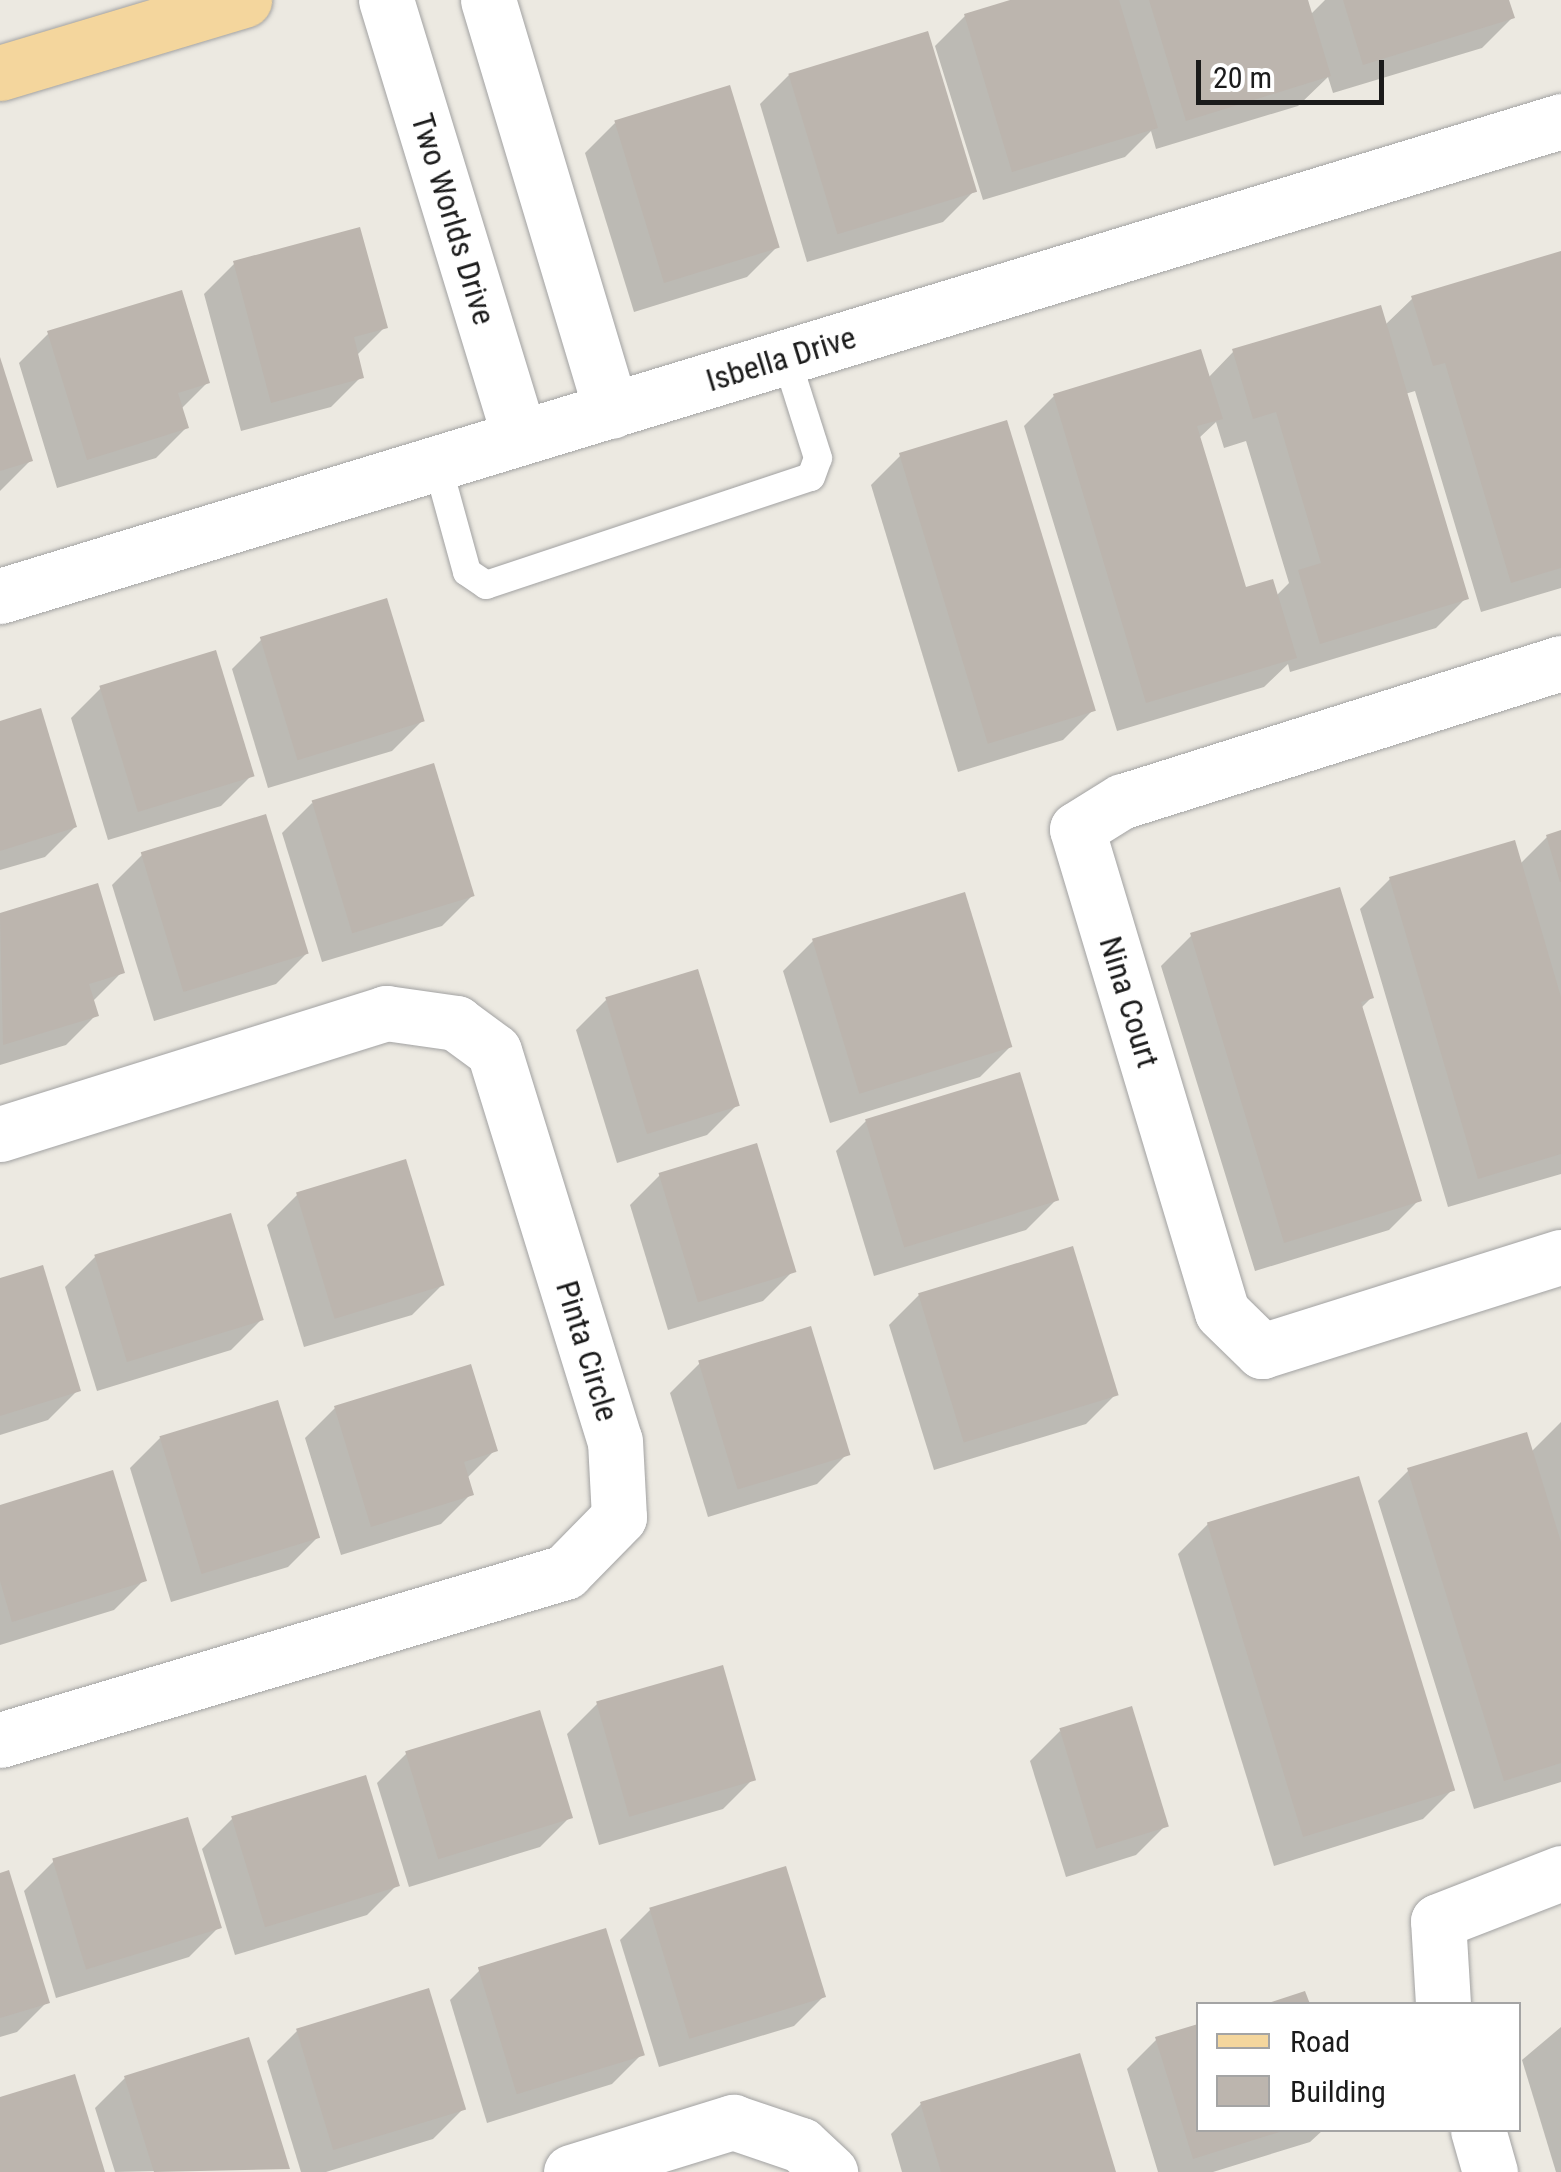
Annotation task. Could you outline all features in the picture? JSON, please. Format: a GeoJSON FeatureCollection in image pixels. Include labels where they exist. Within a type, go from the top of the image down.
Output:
{"type":"FeatureCollection","features":[{"type":"Feature","properties":{"kind":"main road"},"geometry":{"type":"LineString","coordinates":[[0,74],[181,9],[244,0]]}},
{"type":"Feature","properties":{"kind":"street","name":"Two Worlds Drive"},"geometry":{"type":"LineString","coordinates":[[386,0],[520,437]]}},
{"type":"Feature","properties":{"kind":"street"},"geometry":{"type":"LineString","coordinates":[[488,0],[611,410]]}},
{"type":"Feature","properties":{"kind":"street","name":"Isbella Drive"},"geometry":{"type":"LineString","coordinates":[[0,596],[1561,121]]}},
{"type":"Feature","properties":{"kind":"street","name":"Nina Court"},"geometry":{"type":"LineString","coordinates":[[1561,663],[1122,800],[1077,829],[1222,1312],[1262,1351],[1561,1256]]}},
{"type":"Feature","properties":{"kind":"street","name":"Pinta Circle"},"geometry":{"type":"LineString","coordinates":[[0,1134],[386,1012],[456,1024],[494,1052],[615,1441],[619,1517],[565,1572],[0,1740]]}},
{"type":"Feature","properties":{"kind":"street"},"geometry":{"type":"LineString","coordinates":[[1443,2002],[1438,1921],[1561,1873]]}},
{"type":"Feature","properties":{"kind":"street"},"geometry":{"type":"LineString","coordinates":[[571,2172],[733,2122],[801,2144],[830,2172]]}},
{"type":"Feature","properties":{"kind":"street"},"geometry":{"type":"LineString","coordinates":[[1479,2132],[1490,2172]]}},
{"type":"Feature","properties":{"kind":"lane"},"geometry":{"type":"LineString","coordinates":[[437,463],[467,572],[486,585],[811,477],[818,458],[786,357]]}},
{"type":"Feature","properties":{"kind":"building"},"geometry":{"type":"Polygon","coordinates":[[[1010,0],[1119,0],[1158,128],[1012,172],[964,14],[1010,0]]]}},
{"type":"Feature","properties":{"kind":"building"},"geometry":{"type":"Polygon","coordinates":[[[1149,0],[1308,0],[1331,76],[1186,121],[1149,0]]]}},
{"type":"Feature","properties":{"kind":"building"},"geometry":{"type":"Polygon","coordinates":[[[1343,0],[1509,0],[1515,18],[1363,65],[1343,0]]]}},
{"type":"Feature","properties":{"kind":"building"},"geometry":{"type":"Polygon","coordinates":[[[928,31],[977,192],[837,234],[788,74],[928,31]]]}},
{"type":"Feature","properties":{"kind":"building"},"geometry":{"type":"Polygon","coordinates":[[[730,85],[780,248],[664,283],[614,120],[730,85]]]}},
{"type":"Feature","properties":{"kind":"building"},"geometry":{"type":"Polygon","coordinates":[[[360,227],[388,328],[354,337],[364,378],[271,403],[233,261],[360,227]]]}},
{"type":"Feature","properties":{"kind":"building"},"geometry":{"type":"Polygon","coordinates":[[[1561,251],[1561,568],[1511,583],[1445,363],[1433,366],[1411,296],[1561,251]]]}},
{"type":"Feature","properties":{"kind":"building"},"geometry":{"type":"Polygon","coordinates":[[[182,290],[210,383],[178,393],[189,428],[87,460],[47,331],[182,290]]]}},
{"type":"Feature","properties":{"kind":"building"},"geometry":{"type":"Polygon","coordinates":[[[1381,305],[1469,599],[1320,644],[1298,570],[1321,563],[1276,412],[1253,419],[1232,349],[1381,305]]]}},
{"type":"Feature","properties":{"kind":"building"},"geometry":{"type":"Polygon","coordinates":[[[1201,349],[1223,419],[1197,426],[1246,587],[1273,579],[1297,658],[1146,703],[1053,394],[1201,349]]]}},
{"type":"Feature","properties":{"kind":"building"},"geometry":{"type":"Polygon","coordinates":[[[0,357],[33,461],[0,471],[0,357]]]}},
{"type":"Feature","properties":{"kind":"building"},"geometry":{"type":"Polygon","coordinates":[[[1007,420],[1096,711],[988,744],[899,453],[1007,420]]]}},
{"type":"Feature","properties":{"kind":"building"},"geometry":{"type":"Polygon","coordinates":[[[387,598],[425,721],[298,760],[260,637],[387,598]]]}},
{"type":"Feature","properties":{"kind":"building"},"geometry":{"type":"Polygon","coordinates":[[[216,650],[255,776],[138,812],[99,686],[216,650]]]}},
{"type":"Feature","properties":{"kind":"building"},"geometry":{"type":"Polygon","coordinates":[[[41,708],[77,827],[0,851],[0,721],[41,708]]]}},
{"type":"Feature","properties":{"kind":"building"},"geometry":{"type":"Polygon","coordinates":[[[434,763],[475,896],[352,933],[312,800],[434,763]]]}},
{"type":"Feature","properties":{"kind":"building"},"geometry":{"type":"Polygon","coordinates":[[[266,814],[309,954],[183,992],[141,852],[266,814]]]}},
{"type":"Feature","properties":{"kind":"building"},"geometry":{"type":"Polygon","coordinates":[[[1561,830],[1561,882],[1560,882],[1546,835],[1561,830]]]}},
{"type":"Feature","properties":{"kind":"building"},"geometry":{"type":"Polygon","coordinates":[[[1515,840],[1561,997],[1561,1154],[1478,1179],[1389,877],[1515,840]]]}},
{"type":"Feature","properties":{"kind":"building"},"geometry":{"type":"Polygon","coordinates":[[[98,883],[125,973],[89,984],[99,1016],[3,1045],[0,913],[98,883]]]}},
{"type":"Feature","properties":{"kind":"building"},"geometry":{"type":"Polygon","coordinates":[[[1340,887],[1374,998],[1361,1002],[1422,1201],[1284,1243],[1190,933],[1340,887]]]}},
{"type":"Feature","properties":{"kind":"building"},"geometry":{"type":"Polygon","coordinates":[[[965,892],[1012,1047],[859,1094],[812,939],[965,892]]]}},
{"type":"Feature","properties":{"kind":"building"},"geometry":{"type":"Polygon","coordinates":[[[698,969],[740,1106],[647,1134],[605,997],[698,969]]]}},
{"type":"Feature","properties":{"kind":"building"},"geometry":{"type":"Polygon","coordinates":[[[1020,1072],[1059,1200],[904,1248],[865,1119],[1020,1072]]]}},
{"type":"Feature","properties":{"kind":"building"},"geometry":{"type":"Polygon","coordinates":[[[757,1143],[796,1272],[698,1302],[659,1173],[757,1143]]]}},
{"type":"Feature","properties":{"kind":"building"},"geometry":{"type":"Polygon","coordinates":[[[406,1159],[445,1285],[335,1319],[296,1193],[406,1159]]]}},
{"type":"Feature","properties":{"kind":"building"},"geometry":{"type":"Polygon","coordinates":[[[231,1213],[264,1320],[127,1362],[94,1255],[231,1213]]]}},
{"type":"Feature","properties":{"kind":"building"},"geometry":{"type":"Polygon","coordinates":[[[1073,1246],[1119,1395],[964,1443],[918,1293],[1073,1246]]]}},
{"type":"Feature","properties":{"kind":"building"},"geometry":{"type":"Polygon","coordinates":[[[43,1265],[81,1391],[0,1416],[0,1278],[43,1265]]]}},
{"type":"Feature","properties":{"kind":"building"},"geometry":{"type":"Polygon","coordinates":[[[811,1326],[850,1455],[738,1490],[698,1360],[811,1326]]]}},
{"type":"Feature","properties":{"kind":"building"},"geometry":{"type":"Polygon","coordinates":[[[471,1364],[498,1451],[464,1462],[474,1495],[371,1527],[334,1406],[471,1364]]]}},
{"type":"Feature","properties":{"kind":"building"},"geometry":{"type":"Polygon","coordinates":[[[278,1400],[320,1538],[202,1574],[159,1436],[278,1400]]]}},
{"type":"Feature","properties":{"kind":"building"},"geometry":{"type":"Polygon","coordinates":[[[1527,1432],[1561,1542],[1561,1763],[1504,1781],[1407,1468],[1527,1432]]]}},
{"type":"Feature","properties":{"kind":"building"},"geometry":{"type":"Polygon","coordinates":[[[113,1470],[147,1581],[12,1622],[0,1581],[0,1505],[113,1470]]]}},
{"type":"Feature","properties":{"kind":"building"},"geometry":{"type":"Polygon","coordinates":[[[1359,1476],[1455,1791],[1303,1837],[1207,1522],[1359,1476]]]}},
{"type":"Feature","properties":{"kind":"building"},"geometry":{"type":"Polygon","coordinates":[[[723,1665],[756,1780],[629,1817],[596,1701],[723,1665]]]}},
{"type":"Feature","properties":{"kind":"building"},"geometry":{"type":"Polygon","coordinates":[[[1132,1706],[1169,1826],[1096,1849],[1059,1728],[1132,1706]]]}},
{"type":"Feature","properties":{"kind":"building"},"geometry":{"type":"Polygon","coordinates":[[[540,1710],[573,1818],[438,1859],[405,1751],[540,1710]]]}},
{"type":"Feature","properties":{"kind":"building"},"geometry":{"type":"Polygon","coordinates":[[[366,1775],[400,1886],[265,1927],[231,1816],[366,1775]]]}},
{"type":"Feature","properties":{"kind":"building"},"geometry":{"type":"Polygon","coordinates":[[[188,1817],[222,1928],[86,1969],[52,1859],[188,1817]]]}},
{"type":"Feature","properties":{"kind":"building"},"geometry":{"type":"Polygon","coordinates":[[[786,1866],[826,1997],[689,2039],[649,1908],[786,1866]]]}},
{"type":"Feature","properties":{"kind":"building"},"geometry":{"type":"Polygon","coordinates":[[[9,1870],[50,2003],[0,2018],[0,1873],[9,1870]]]}},
{"type":"Feature","properties":{"kind":"building"},"geometry":{"type":"Polygon","coordinates":[[[606,1928],[645,2055],[517,2094],[478,1967],[606,1928]]]}},
{"type":"Feature","properties":{"kind":"building"},"geometry":{"type":"Polygon","coordinates":[[[429,1988],[466,2109],[333,2150],[296,2029],[429,1988]]]}},
{"type":"Feature","properties":{"kind":"building"},"geometry":{"type":"Polygon","coordinates":[[[1305,1991],[1309,2002],[1271,2002],[1305,1991]]]}},
{"type":"Feature","properties":{"kind":"building"},"geometry":{"type":"Polygon","coordinates":[[[1196,2025],[1196,2132],[1280,2132],[1193,2159],[1155,2037],[1196,2025]]]}},
{"type":"Feature","properties":{"kind":"building"},"geometry":{"type":"Polygon","coordinates":[[[249,2037],[290,2169],[154,2172],[124,2076],[249,2037]]]}},
{"type":"Feature","properties":{"kind":"building"},"geometry":{"type":"Polygon","coordinates":[[[1080,2053],[1116,2172],[941,2172],[920,2102],[1080,2053]]]}},
{"type":"Feature","properties":{"kind":"building"},"geometry":{"type":"Polygon","coordinates":[[[75,2074],[105,2172],[0,2172],[0,2097],[75,2074]]]}}]}
